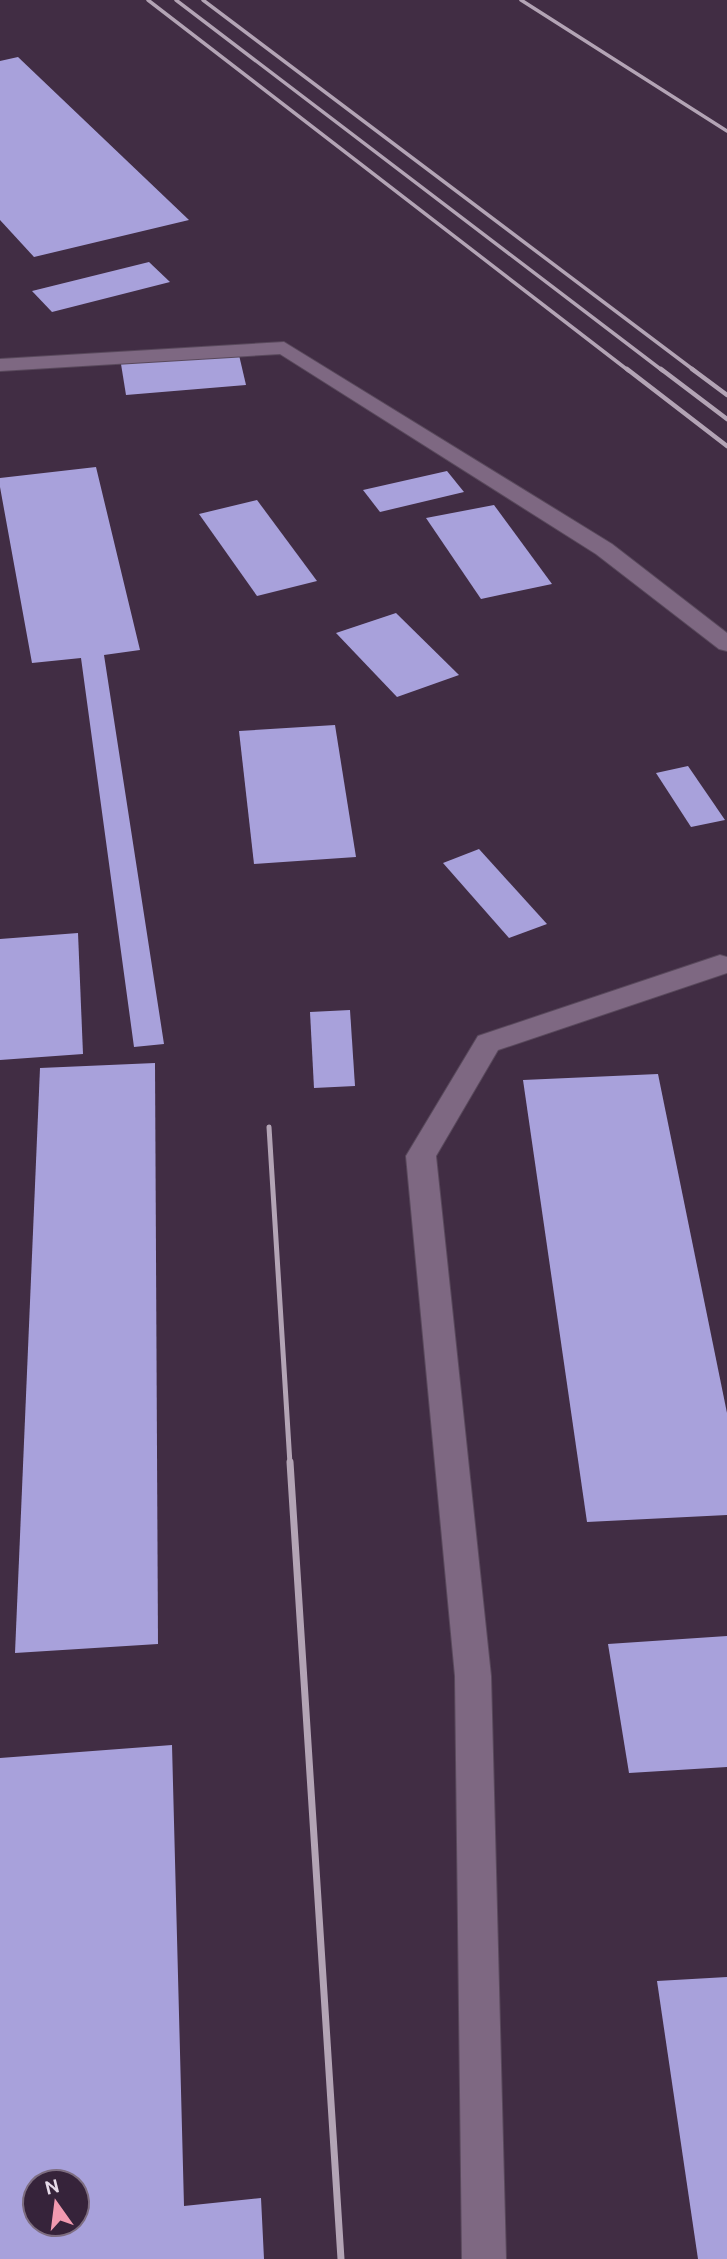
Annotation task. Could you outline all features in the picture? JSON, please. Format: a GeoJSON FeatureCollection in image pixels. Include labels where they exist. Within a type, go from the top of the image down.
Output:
{"type":"FeatureCollection","features":[{"type":"Feature","properties":{"kind":"lane"},"geometry":{"type":"LineString","coordinates":[[0,365],[284,348],[604,549],[727,644]]}},
{"type":"Feature","properties":{"kind":"lane"},"geometry":{"type":"LineString","coordinates":[[484,2259],[473,1676],[421,1156],[488,1043],[720,965]]}},
{"type":"Feature","properties":{"kind":"building"},"geometry":{"type":"Polygon","coordinates":[[[18,57],[189,220],[34,257],[0,220],[0,61],[18,57]]]}},
{"type":"Feature","properties":{"kind":"building"},"geometry":{"type":"Polygon","coordinates":[[[149,262],[170,282],[52,312],[32,291],[149,262]]]}},
{"type":"Feature","properties":{"kind":"building"},"geometry":{"type":"Polygon","coordinates":[[[239,355],[246,385],[126,395],[121,364],[239,355]]]}},
{"type":"Feature","properties":{"kind":"building"},"geometry":{"type":"Polygon","coordinates":[[[96,467],[140,650],[104,655],[164,1044],[134,1047],[81,658],[32,663],[0,487],[0,478],[96,467]]]}},
{"type":"Feature","properties":{"kind":"building"},"geometry":{"type":"Polygon","coordinates":[[[447,471],[464,492],[380,512],[363,490],[447,471]]]}},
{"type":"Feature","properties":{"kind":"building"},"geometry":{"type":"Polygon","coordinates":[[[257,500],[317,581],[257,596],[199,514],[257,500]]]}},
{"type":"Feature","properties":{"kind":"building"},"geometry":{"type":"Polygon","coordinates":[[[494,505],[552,584],[481,599],[426,518],[494,505]]]}},
{"type":"Feature","properties":{"kind":"building"},"geometry":{"type":"Polygon","coordinates":[[[396,613],[459,675],[397,697],[336,633],[396,613]]]}},
{"type":"Feature","properties":{"kind":"building"},"geometry":{"type":"Polygon","coordinates":[[[335,725],[356,857],[254,864],[239,731],[335,725]]]}},
{"type":"Feature","properties":{"kind":"building"},"geometry":{"type":"Polygon","coordinates":[[[688,766],[725,820],[691,827],[656,773],[688,766]]]}},
{"type":"Feature","properties":{"kind":"building"},"geometry":{"type":"Polygon","coordinates":[[[479,849],[547,924],[509,938],[443,863],[479,849]]]}},
{"type":"Feature","properties":{"kind":"building"},"geometry":{"type":"Polygon","coordinates":[[[78,933],[83,1054],[0,1060],[0,939],[78,933]]]}},
{"type":"Feature","properties":{"kind":"building"},"geometry":{"type":"Polygon","coordinates":[[[350,1010],[355,1086],[314,1088],[310,1012],[350,1010]]]}},
{"type":"Feature","properties":{"kind":"building"},"geometry":{"type":"Polygon","coordinates":[[[155,1063],[158,1644],[15,1653],[40,1068],[155,1063]]]}},
{"type":"Feature","properties":{"kind":"building"},"geometry":{"type":"Polygon","coordinates":[[[658,1074],[727,1413],[727,1515],[587,1522],[523,1080],[658,1074]]]}},
{"type":"Feature","properties":{"kind":"building"},"geometry":{"type":"Polygon","coordinates":[[[727,1636],[727,1767],[629,1773],[608,1644],[727,1636]]]}},
{"type":"Feature","properties":{"kind":"building"},"geometry":{"type":"Polygon","coordinates":[[[172,1745],[184,2206],[261,2198],[264,2259],[0,2259],[0,1758],[172,1745]]]}},
{"type":"Feature","properties":{"kind":"building"},"geometry":{"type":"Polygon","coordinates":[[[727,1977],[727,2259],[698,2259],[657,1981],[727,1977]]]}},
{"type":"Feature","properties":{"kind":"railway"},"geometry":{"type":"LineString","coordinates":[[148,0],[629,371]]}},
{"type":"Feature","properties":{"kind":"railway"},"geometry":{"type":"LineString","coordinates":[[176,0],[663,371]]}},
{"type":"Feature","properties":{"kind":"railway"},"geometry":{"type":"LineString","coordinates":[[203,0],[695,371]]}},
{"type":"Feature","properties":{"kind":"railway"},"geometry":{"type":"LineString","coordinates":[[521,0],[727,131]]}},
{"type":"Feature","properties":{"kind":"railway"},"geometry":{"type":"LineString","coordinates":[[627,369],[727,446]]}},
{"type":"Feature","properties":{"kind":"railway"},"geometry":{"type":"LineString","coordinates":[[661,369],[727,419]]}},
{"type":"Feature","properties":{"kind":"railway"},"geometry":{"type":"LineString","coordinates":[[692,369],[727,395]]}},
{"type":"Feature","properties":{"kind":"railway"},"geometry":{"type":"LineString","coordinates":[[269,1127],[290,1464]]}},
{"type":"Feature","properties":{"kind":"railway"},"geometry":{"type":"LineString","coordinates":[[290,1462],[341,2259]]}}]}
